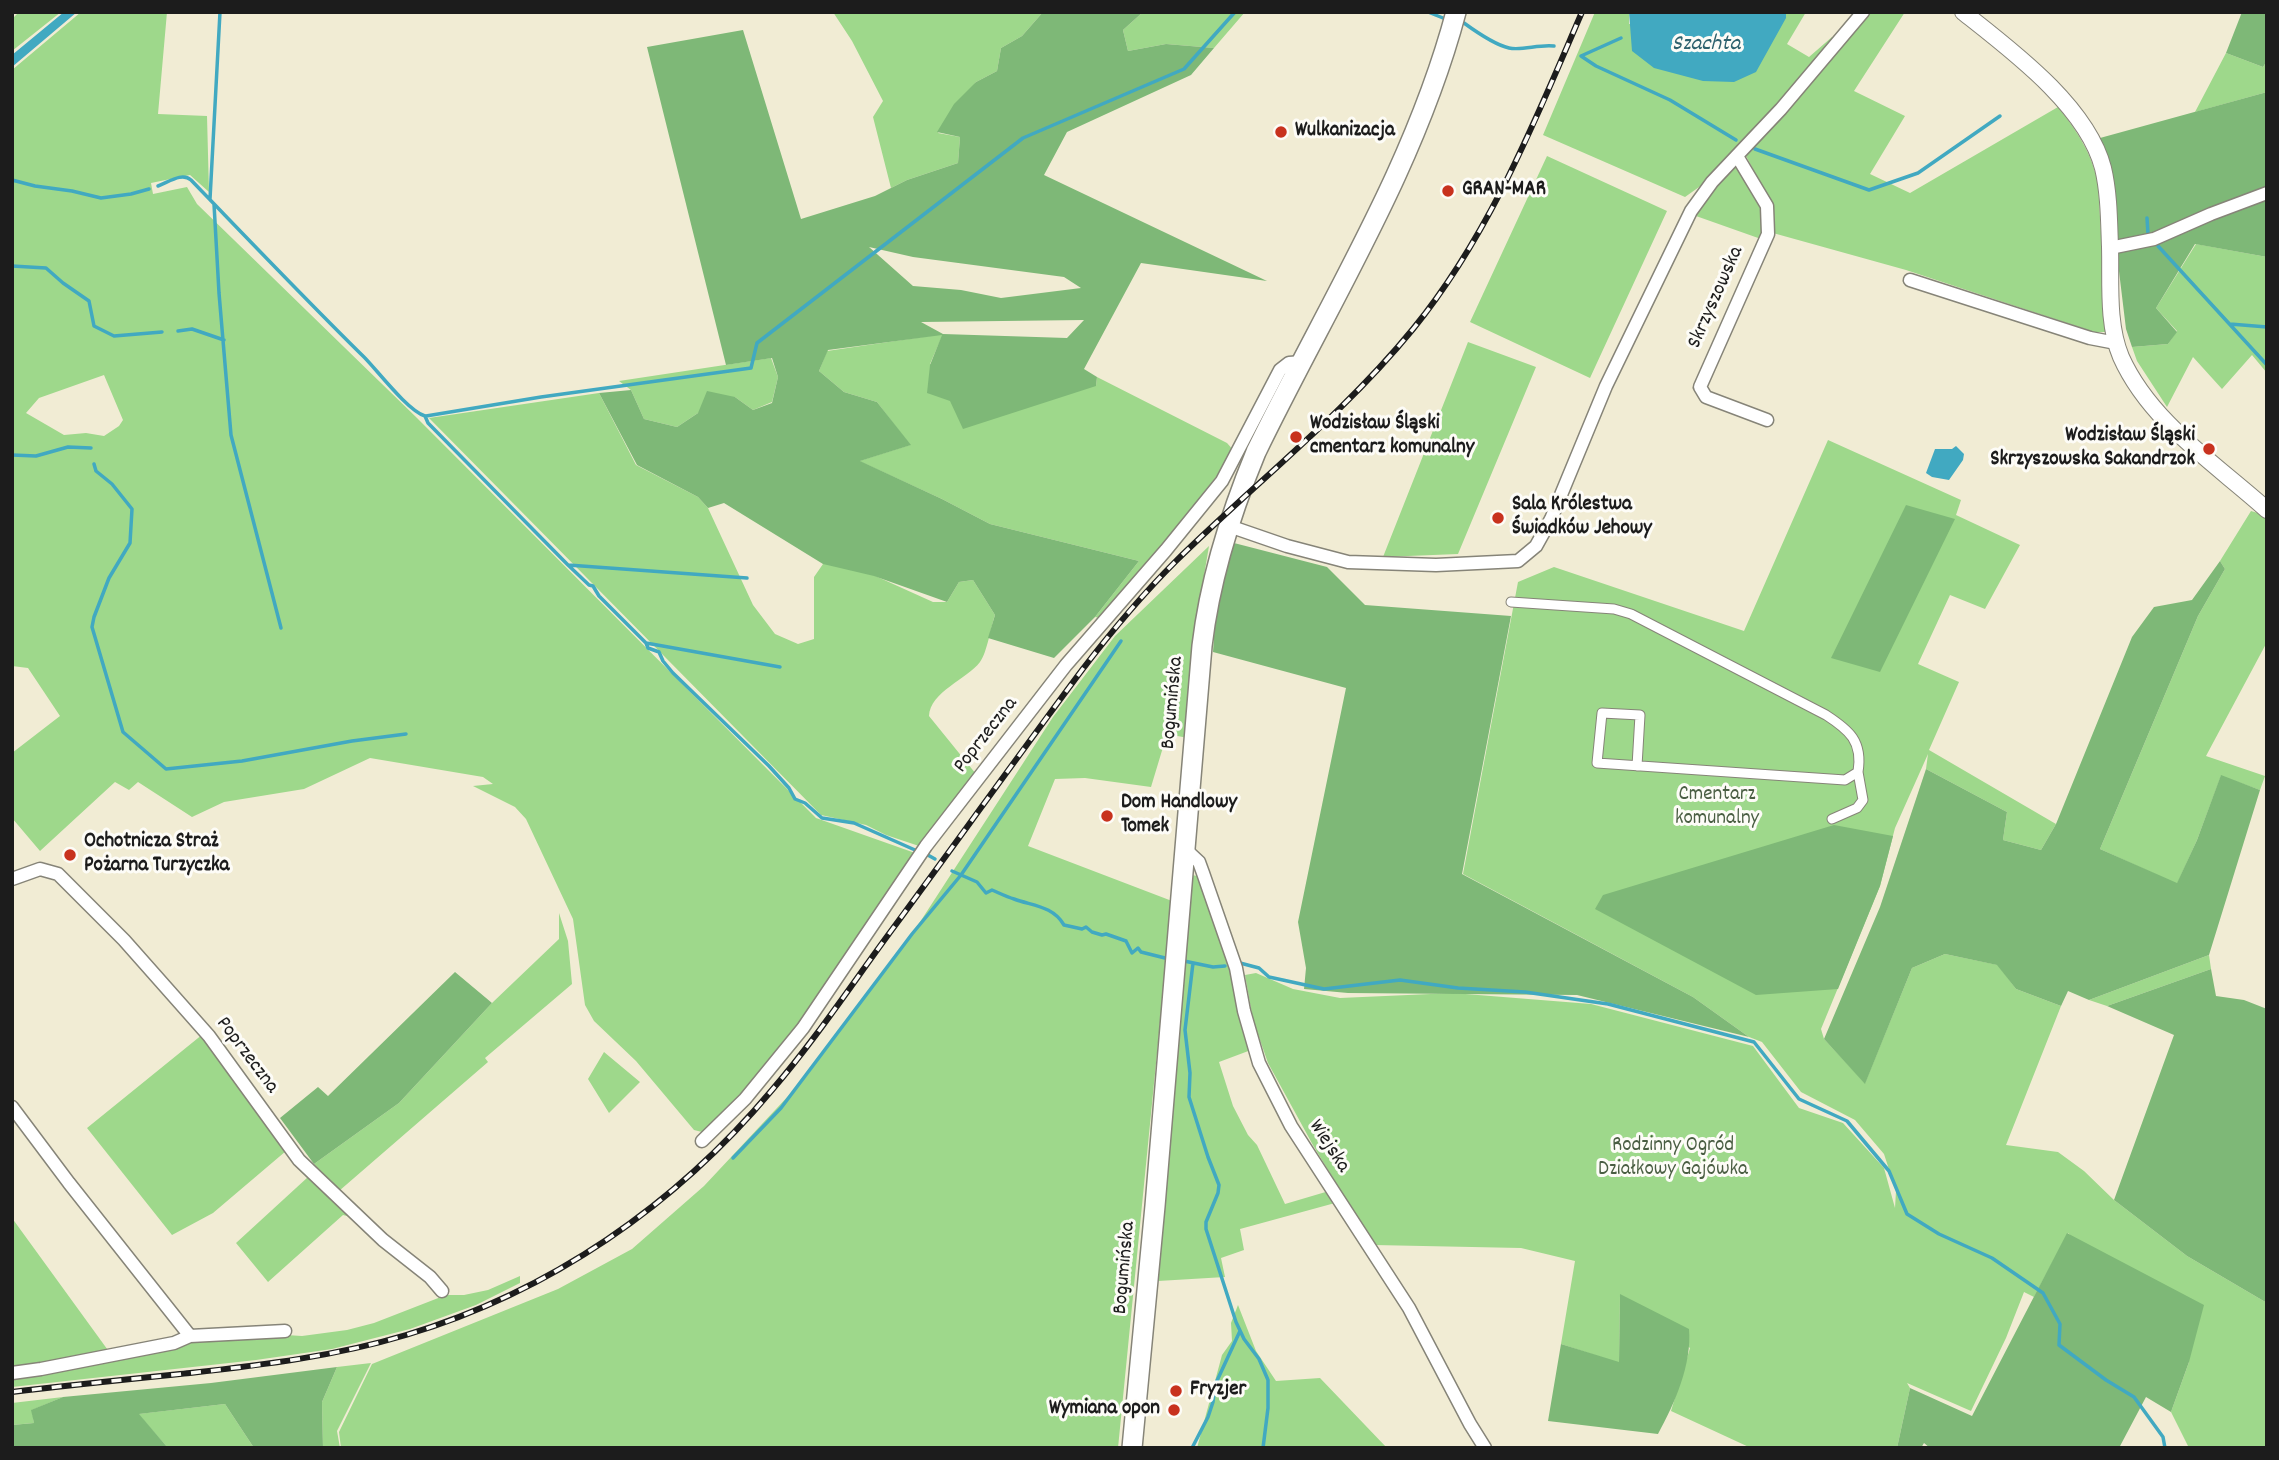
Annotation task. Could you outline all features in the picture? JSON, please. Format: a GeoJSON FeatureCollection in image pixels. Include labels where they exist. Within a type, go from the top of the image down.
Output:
{"type":"FeatureCollection","features":[{"type":"Feature","properties":{"kind":"main road","name":"Bogumińska"},"geometry":{"type":"LineString","coordinates":[[1132,1448],[1207,605],[1214,569],[1256,452],[1393,186],[1433,87],[1456,12]]}},
{"type":"Feature","properties":{"kind":"street"},"geometry":{"type":"LineString","coordinates":[[1229,526],[1287,546],[1348,562],[1436,565],[1518,561],[1536,546],[1551,519],[1606,386],[1691,211],[1712,182],[1781,109],[1863,12]]}},
{"type":"Feature","properties":{"kind":"street"},"geometry":{"type":"LineString","coordinates":[[1963,12],[2049,86],[2088,134],[2102,167],[2116,343],[2133,379],[2160,414],[2267,510]]}},
{"type":"Feature","properties":{"kind":"street","name":"Skrzyszowska"},"geometry":{"type":"LineString","coordinates":[[1737,156],[1767,206],[1768,234],[1700,387],[1706,397],[1767,420]]}},
{"type":"Feature","properties":{"kind":"street"},"geometry":{"type":"LineString","coordinates":[[2110,248],[2154,239],[2267,193]]}},
{"type":"Feature","properties":{"kind":"street"},"geometry":{"type":"LineString","coordinates":[[1910,280],[2090,338],[2116,343]]}},
{"type":"Feature","properties":{"kind":"street","name":"Poprzeczna"},"geometry":{"type":"LineString","coordinates":[[702,1142],[746,1099],[803,1028],[926,846],[1066,665],[1222,481],[1280,370],[1289,363],[1303,362]]}},
{"type":"Feature","properties":{"kind":"street"},"geometry":{"type":"LineString","coordinates":[[1511,602],[1614,609],[1651,624],[1845,727],[1856,742],[1863,800],[1857,808],[1832,819]]}},
{"type":"Feature","properties":{"kind":"street"},"geometry":{"type":"LineString","coordinates":[[1637,766],[1640,715],[1602,713],[1597,763],[1637,766],[1845,780],[1858,772]]}},
{"type":"Feature","properties":{"kind":"street","name":"Wiejska"},"geometry":{"type":"LineString","coordinates":[[1185,849],[1199,862],[1203,873],[1236,968],[1244,1011],[1259,1063],[1274,1094],[1291,1126],[1409,1308],[1469,1424],[1486,1448]]}},
{"type":"Feature","properties":{"kind":"street","name":"Poprzeczna"},"geometry":{"type":"LineString","coordinates":[[12,879],[40,869],[58,874],[124,940],[209,1036],[299,1160],[383,1240],[442,1291]]}},
{"type":"Feature","properties":{"kind":"street"},"geometry":{"type":"LineString","coordinates":[[12,1107],[190,1336]]}},
{"type":"Feature","properties":{"kind":"street"},"geometry":{"type":"LineString","coordinates":[[12,1373],[174,1343],[190,1336],[285,1331]]}},
{"type":"Feature","properties":{"kind":"green space"},"geometry":{"type":"Polygon","coordinates":[[[19,12],[61,12],[12,51],[12,19],[19,12]]]}},
{"type":"Feature","properties":{"kind":"green space"},"geometry":{"type":"Polygon","coordinates":[[[81,12],[167,12],[158,114],[207,116],[209,192],[190,175],[151,183],[153,194],[187,187],[197,204],[417,418],[816,818],[915,853],[812,1007],[753,1085],[706,1133],[694,1130],[636,1061],[594,1021],[585,1005],[573,919],[526,819],[515,807],[473,786],[493,784],[483,777],[370,758],[304,789],[224,802],[192,817],[138,782],[129,790],[115,782],[40,851],[12,818],[12,753],[60,716],[28,668],[12,666],[12,70],[81,12]],[[104,375],[39,398],[26,413],[64,435],[86,433],[104,436],[123,420],[104,375]]]}},
{"type":"Feature","properties":{"kind":"green space"},"geometry":{"type":"Polygon","coordinates":[[[833,12],[1043,12],[1022,36],[1001,48],[997,71],[976,82],[938,133],[960,137],[958,163],[891,188],[873,117],[883,101],[852,41],[833,12]]]}},
{"type":"Feature","properties":{"kind":"green space"},"geometry":{"type":"Polygon","coordinates":[[[1043,12],[1143,12],[1123,30],[1128,51],[1166,44],[1214,48],[1191,75],[1067,132],[1044,175],[1267,281],[1141,263],[1084,369],[1097,377],[1096,386],[963,429],[950,401],[927,393],[930,365],[942,335],[828,350],[819,371],[844,392],[877,402],[911,445],[860,461],[990,524],[1139,561],[1095,617],[1054,658],[988,638],[995,615],[973,580],[959,582],[947,602],[874,576],[823,564],[724,503],[708,508],[698,497],[637,465],[599,393],[631,390],[644,419],[677,427],[698,413],[707,391],[735,397],[753,410],[772,403],[778,377],[772,358],[726,365],[647,47],[743,30],[801,219],[875,196],[907,180],[958,163],[960,137],[937,132],[954,104],[976,82],[997,71],[1001,48],[1022,36],[1043,12]],[[869,247],[913,286],[961,290],[1001,298],[1081,288],[1064,277],[913,257],[869,247]],[[1084,320],[921,322],[943,334],[1067,338],[1084,320]]]}},
{"type":"Feature","properties":{"kind":"green space"},"geometry":{"type":"Polygon","coordinates":[[[1143,12],[1245,12],[1214,48],[1166,44],[1128,51],[1123,30],[1143,12]]]}},
{"type":"Feature","properties":{"kind":"green space"},"geometry":{"type":"Polygon","coordinates":[[[1595,12],[1629,12],[1629,24],[1786,18],[1786,12],[1806,12],[1787,44],[1809,57],[1832,37],[1837,40],[1709,180],[1685,197],[1543,135],[1595,12]]]}},
{"type":"Feature","properties":{"kind":"green space"},"geometry":{"type":"Polygon","coordinates":[[[1870,12],[1905,12],[1854,91],[1905,116],[1870,174],[1910,193],[2058,107],[2083,143],[2098,184],[2107,332],[2094,332],[1906,270],[1773,233],[1772,204],[1746,156],[1870,12]]]}},
{"type":"Feature","properties":{"kind":"green space"},"geometry":{"type":"Polygon","coordinates":[[[2242,12],[2267,12],[2267,61],[2263,67],[2226,53],[2242,12]]]}},
{"type":"Feature","properties":{"kind":"green space"},"geometry":{"type":"Polygon","coordinates":[[[2226,53],[2263,67],[2267,61],[2267,92],[2195,112],[2226,53]]]}},
{"type":"Feature","properties":{"kind":"green space"},"geometry":{"type":"Polygon","coordinates":[[[2267,92],[2267,257],[2195,244],[2156,308],[2177,332],[2168,344],[2132,347],[2126,329],[2100,138],[2267,92]]]}},
{"type":"Feature","properties":{"kind":"green space"},"geometry":{"type":"Polygon","coordinates":[[[1547,156],[1667,211],[1590,378],[1470,322],[1547,156]]]}},
{"type":"Feature","properties":{"kind":"green space"},"geometry":{"type":"Polygon","coordinates":[[[1735,164],[1764,208],[1761,239],[1696,216],[1716,185],[1735,164]]]}},
{"type":"Feature","properties":{"kind":"green space"},"geometry":{"type":"Polygon","coordinates":[[[2196,244],[2267,257],[2267,373],[2252,355],[2222,389],[2193,357],[2167,407],[2137,361],[2132,347],[2168,344],[2177,331],[2156,308],[2196,244]]]}},
{"type":"Feature","properties":{"kind":"green space"},"geometry":{"type":"Polygon","coordinates":[[[943,334],[930,364],[1096,386],[1097,377],[1227,443],[1235,452],[1167,541],[1100,618],[1095,617],[1139,561],[990,524],[859,461],[910,445],[877,402],[844,392],[819,371],[827,351],[943,334]]]}},
{"type":"Feature","properties":{"kind":"green space"},"geometry":{"type":"Polygon","coordinates":[[[1468,342],[1536,367],[1458,554],[1383,557],[1468,342]]]}},
{"type":"Feature","properties":{"kind":"green space"},"geometry":{"type":"Polygon","coordinates":[[[771,358],[778,377],[772,402],[753,410],[735,397],[698,413],[677,427],[644,419],[631,390],[619,381],[771,358]]]}},
{"type":"Feature","properties":{"kind":"green space"},"geometry":{"type":"Polygon","coordinates":[[[599,393],[636,465],[698,497],[708,508],[753,605],[775,634],[798,644],[814,639],[814,577],[823,564],[840,560],[933,602],[947,602],[959,582],[973,580],[995,615],[985,652],[974,668],[942,693],[931,707],[929,716],[976,774],[919,846],[866,825],[821,815],[429,418],[599,393]]]}},
{"type":"Feature","properties":{"kind":"green space"},"geometry":{"type":"Polygon","coordinates":[[[1828,440],[1961,500],[1956,515],[2020,545],[1985,609],[1950,595],[1918,664],[1959,682],[1929,750],[2056,824],[2041,850],[2003,840],[2007,812],[1926,769],[1928,754],[1895,828],[1880,886],[1821,1029],[1824,1039],[1865,1083],[1912,968],[1945,954],[1998,965],[2016,989],[2061,1006],[2006,1145],[2058,1152],[2084,1171],[2114,1200],[2187,1256],[2267,1303],[2267,1448],[2189,1448],[2171,1412],[2189,1362],[2068,1233],[2034,1297],[2024,1292],[2006,1338],[1971,1411],[1907,1383],[1910,1388],[1897,1448],[1751,1448],[1671,1411],[1690,1348],[1620,1295],[1619,1363],[1561,1344],[1575,1261],[1521,1248],[1374,1245],[1314,1147],[1268,1063],[1253,1020],[1245,975],[1256,973],[1293,989],[1340,998],[1453,993],[1591,1004],[1753,1046],[1799,1108],[1843,1123],[1884,1168],[1895,1208],[1896,1191],[1884,1154],[1855,1120],[1801,1092],[1762,1042],[1749,1037],[1693,997],[1463,874],[1518,582],[1554,567],[1744,631],[1828,440]]]}},
{"type":"Feature","properties":{"kind":"green space"},"geometry":{"type":"Polygon","coordinates":[[[1906,505],[1955,519],[1880,672],[1831,658],[1906,505]]]}},
{"type":"Feature","properties":{"kind":"green space"},"geometry":{"type":"Polygon","coordinates":[[[2251,511],[2261,514],[2267,520],[2267,642],[2206,756],[2265,776],[2260,790],[2221,776],[2177,884],[2100,849],[2198,616],[2225,569],[2220,561],[2251,511]]]}},
{"type":"Feature","properties":{"kind":"green space"},"geometry":{"type":"Polygon","coordinates":[[[1234,543],[1327,567],[1365,605],[1511,616],[1462,874],[1693,997],[1749,1037],[1577,995],[1348,993],[1304,989],[1306,968],[1298,922],[1346,688],[1213,652],[1217,591],[1234,543]]]}},
{"type":"Feature","properties":{"kind":"green space"},"geometry":{"type":"Polygon","coordinates":[[[1209,546],[1193,641],[1188,738],[1167,734],[1151,787],[1085,778],[1055,779],[1028,846],[1172,901],[1118,1448],[341,1448],[339,1432],[372,1364],[558,1289],[632,1249],[704,1186],[805,1078],[920,922],[1053,717],[1115,636],[1209,546]]]}},
{"type":"Feature","properties":{"kind":"green space"},"geometry":{"type":"Polygon","coordinates":[[[2220,561],[2225,569],[2198,616],[2100,849],[2177,883],[2197,840],[2221,775],[2260,790],[2209,955],[2089,1000],[2068,991],[2061,1006],[2016,989],[1997,965],[1945,954],[1912,968],[1865,1084],[1824,1039],[1880,907],[1926,769],[2007,812],[2003,840],[2041,850],[2056,824],[2132,637],[2154,607],[2192,600],[2220,561]]]}},
{"type":"Feature","properties":{"kind":"green space"},"geometry":{"type":"Polygon","coordinates":[[[1834,825],[1893,836],[1880,886],[1838,989],[1756,995],[1595,909],[1603,895],[1834,825]]]}},
{"type":"Feature","properties":{"kind":"green space"},"geometry":{"type":"Polygon","coordinates":[[[1191,875],[1198,876],[1233,968],[1251,1050],[1219,1062],[1233,1106],[1248,1135],[1257,1145],[1285,1204],[1329,1191],[1335,1203],[1240,1229],[1244,1250],[1221,1258],[1225,1277],[1158,1281],[1191,875]]]}},
{"type":"Feature","properties":{"kind":"green space"},"geometry":{"type":"Polygon","coordinates":[[[559,913],[568,941],[572,984],[485,1058],[488,1062],[339,1191],[314,1164],[399,1103],[492,1003],[559,939],[559,913]]]}},
{"type":"Feature","properties":{"kind":"green space"},"geometry":{"type":"Polygon","coordinates":[[[2209,955],[2211,969],[2107,1006],[2089,1000],[2209,955]]]}},
{"type":"Feature","properties":{"kind":"green space"},"geometry":{"type":"Polygon","coordinates":[[[2211,969],[2216,996],[2244,1000],[2267,1009],[2267,1303],[2187,1256],[2114,1200],[2174,1035],[2107,1006],[2211,969]]]}},
{"type":"Feature","properties":{"kind":"green space"},"geometry":{"type":"Polygon","coordinates":[[[455,972],[492,1003],[399,1103],[314,1164],[280,1118],[318,1087],[328,1096],[455,972]]]}},
{"type":"Feature","properties":{"kind":"green space"},"geometry":{"type":"Polygon","coordinates":[[[203,1034],[286,1151],[213,1213],[172,1235],[87,1128],[203,1034]]]}},
{"type":"Feature","properties":{"kind":"green space"},"geometry":{"type":"Polygon","coordinates":[[[604,1052],[640,1082],[609,1113],[588,1079],[604,1052]]]}},
{"type":"Feature","properties":{"kind":"green space"},"geometry":{"type":"Polygon","coordinates":[[[308,1177],[355,1218],[343,1215],[268,1282],[236,1243],[308,1177]]]}},
{"type":"Feature","properties":{"kind":"green space"},"geometry":{"type":"Polygon","coordinates":[[[12,1218],[110,1353],[12,1367],[12,1218]]]}},
{"type":"Feature","properties":{"kind":"green space"},"geometry":{"type":"Polygon","coordinates":[[[2067,1233],[2204,1305],[2189,1362],[2171,1412],[2146,1397],[2119,1448],[1930,1448],[1924,1443],[1921,1448],[1897,1448],[1910,1388],[1972,1416],[2067,1233]]]}},
{"type":"Feature","properties":{"kind":"green space"},"geometry":{"type":"Polygon","coordinates":[[[520,1276],[520,1283],[476,1305],[410,1329],[332,1349],[12,1387],[12,1377],[190,1340],[270,1334],[302,1336],[347,1330],[374,1323],[446,1295],[464,1295],[488,1290],[520,1276]]]}},
{"type":"Feature","properties":{"kind":"green space"},"geometry":{"type":"Polygon","coordinates":[[[1620,1294],[1689,1329],[1688,1356],[1681,1383],[1658,1434],[1548,1421],[1561,1344],[1619,1362],[1620,1294]]]}},
{"type":"Feature","properties":{"kind":"green space"},"geometry":{"type":"Polygon","coordinates":[[[1238,1305],[1256,1351],[1276,1381],[1320,1378],[1387,1448],[1197,1448],[1222,1355],[1232,1341],[1231,1323],[1238,1305]]]}},
{"type":"Feature","properties":{"kind":"green space"},"geometry":{"type":"Polygon","coordinates":[[[371,1363],[337,1431],[340,1448],[323,1448],[322,1402],[337,1367],[371,1363]]]}},
{"type":"Feature","properties":{"kind":"green space"},"geometry":{"type":"Polygon","coordinates":[[[337,1367],[322,1402],[323,1448],[254,1448],[225,1404],[139,1414],[168,1448],[12,1448],[12,1425],[34,1423],[31,1410],[63,1397],[211,1383],[337,1367]]]}},
{"type":"Feature","properties":{"kind":"green space"},"geometry":{"type":"Polygon","coordinates":[[[63,1397],[32,1410],[34,1423],[12,1425],[12,1403],[63,1397]]]}},
{"type":"Feature","properties":{"kind":"green space"},"geometry":{"type":"Polygon","coordinates":[[[225,1404],[254,1448],[168,1448],[138,1414],[225,1404]]]}},
{"type":"Feature","properties":{"kind":"water"},"geometry":{"type":"Polygon","coordinates":[[[64,12],[77,12],[12,67],[12,55],[64,12]]]}},
{"type":"Feature","properties":{"kind":"water","name":"Szachta"},"geometry":{"type":"Polygon","coordinates":[[[1629,12],[1786,12],[1786,18],[1756,72],[1734,82],[1703,81],[1654,68],[1632,51],[1629,12]]]}},
{"type":"Feature","properties":{"kind":"water"},"geometry":{"type":"Polygon","coordinates":[[[1956,446],[1964,454],[1963,460],[1949,480],[1926,473],[1935,449],[1952,449],[1956,446]]]}},
{"type":"Feature","properties":{"kind":"waterway"},"geometry":{"type":"LineString","coordinates":[[210,199],[220,12]]}},
{"type":"Feature","properties":{"kind":"waterway"},"geometry":{"type":"LineString","coordinates":[[426,416],[751,368],[757,343],[1023,138],[1184,69],[1235,12]]}},
{"type":"Feature","properties":{"kind":"waterway"},"geometry":{"type":"LineString","coordinates":[[1428,12],[1443,18]]}},
{"type":"Feature","properties":{"kind":"waterway"},"geometry":{"type":"LineString","coordinates":[[1464,23],[1492,41],[1509,48],[1554,46]]}},
{"type":"Feature","properties":{"kind":"waterway"},"geometry":{"type":"LineString","coordinates":[[1581,56],[1621,38]]}},
{"type":"Feature","properties":{"kind":"waterway"},"geometry":{"type":"LineString","coordinates":[[1581,56],[1596,66],[1670,100],[1736,140]]}},
{"type":"Feature","properties":{"kind":"waterway"},"geometry":{"type":"LineString","coordinates":[[1755,149],[1869,190],[1918,173],[2000,116]]}},
{"type":"Feature","properties":{"kind":"waterway"},"geometry":{"type":"LineString","coordinates":[[158,186],[180,177],[191,180],[402,399],[425,416],[428,423],[568,565],[593,586],[599,596],[648,648],[659,652],[673,673],[769,766],[795,799],[805,803],[822,818],[854,823],[915,850]]}},
{"type":"Feature","properties":{"kind":"waterway"},"geometry":{"type":"LineString","coordinates":[[12,180],[101,198],[149,189]]}},
{"type":"Feature","properties":{"kind":"waterway"},"geometry":{"type":"LineString","coordinates":[[214,204],[231,435],[281,628]]}},
{"type":"Feature","properties":{"kind":"waterway"},"geometry":{"type":"LineString","coordinates":[[2147,218],[2148,234]]}},
{"type":"Feature","properties":{"kind":"waterway"},"geometry":{"type":"LineString","coordinates":[[2158,246],[2267,365]]}},
{"type":"Feature","properties":{"kind":"waterway"},"geometry":{"type":"LineString","coordinates":[[12,266],[46,268],[89,301],[94,326],[114,336],[162,332]]}},
{"type":"Feature","properties":{"kind":"waterway"},"geometry":{"type":"LineString","coordinates":[[2230,324],[2267,327]]}},
{"type":"Feature","properties":{"kind":"waterway"},"geometry":{"type":"LineString","coordinates":[[178,331],[192,329],[224,340]]}},
{"type":"Feature","properties":{"kind":"waterway"},"geometry":{"type":"LineString","coordinates":[[12,455],[36,456],[68,447],[91,448]]}},
{"type":"Feature","properties":{"kind":"waterway"},"geometry":{"type":"LineString","coordinates":[[94,464],[96,471],[112,484],[132,509],[130,543],[109,578],[92,627],[123,732],[166,769],[242,761],[406,734]]}},
{"type":"Feature","properties":{"kind":"waterway"},"geometry":{"type":"LineString","coordinates":[[568,565],[747,578]]}},
{"type":"Feature","properties":{"kind":"waterway"},"geometry":{"type":"LineString","coordinates":[[733,1158],[781,1108],[912,934],[961,875],[1121,641]]}},
{"type":"Feature","properties":{"kind":"waterway"},"geometry":{"type":"LineString","coordinates":[[646,643],[780,667]]}},
{"type":"Feature","properties":{"kind":"waterway"},"geometry":{"type":"LineString","coordinates":[[926,854],[935,859]]}},
{"type":"Feature","properties":{"kind":"waterway"},"geometry":{"type":"LineString","coordinates":[[952,871],[977,882],[986,893],[992,890],[1048,910],[1064,925],[1082,929],[1086,927],[1092,932],[1126,941],[1132,953],[1138,948],[1141,952],[1165,958]]}},
{"type":"Feature","properties":{"kind":"waterway"},"geometry":{"type":"LineString","coordinates":[[1184,961],[1213,967],[1225,966]]}},
{"type":"Feature","properties":{"kind":"waterway"},"geometry":{"type":"LineString","coordinates":[[1193,963],[1185,1030],[1190,1073],[1189,1097],[1219,1185],[1206,1229],[1236,1322],[1244,1339],[1259,1359],[1268,1380],[1263,1448]]}},
{"type":"Feature","properties":{"kind":"waterway"},"geometry":{"type":"LineString","coordinates":[[1240,963],[1259,968],[1269,977],[1324,989],[1400,980],[1458,988],[1525,992],[1608,1004],[1754,1042],[1799,1099],[1847,1121],[1889,1171],[1907,1214],[1939,1234],[1992,1258],[2043,1293],[2060,1324],[2059,1345],[2134,1397],[2163,1437],[2165,1448]]}},
{"type":"Feature","properties":{"kind":"waterway"},"geometry":{"type":"LineString","coordinates":[[1192,1448],[1208,1417],[1215,1385],[1240,1331]]}},
{"type":"Feature","properties":{"kind":"railway"},"geometry":{"type":"LineString","coordinates":[[12,1392],[272,1363],[353,1349],[406,1335],[459,1317],[560,1269],[607,1240],[695,1171],[735,1132],[803,1052],[1058,702],[1127,614],[1175,562],[1357,391],[1413,329],[1440,293],[1488,216],[1528,136],[1582,12]]}},
{"type":"Feature","properties":{"kind":"place","name":"Wulkanizacja"},"geometry":{"type":"Point","coordinates":[1281,132]}},
{"type":"Feature","properties":{"kind":"place","name":"GRAN-MAR"},"geometry":{"type":"Point","coordinates":[1448,191]}},
{"type":"Feature","properties":{"kind":"place","name":"Wodzisław Śląski cmentarz komunalny"},"geometry":{"type":"Point","coordinates":[1296,437]}},
{"type":"Feature","properties":{"kind":"place","name":"Wodzisław Śląski Skrzyszowska Sakandrzok"},"geometry":{"type":"Point","coordinates":[2209,449]}},
{"type":"Feature","properties":{"kind":"place","name":"Sala Królestwa Świadków Jehowy"},"geometry":{"type":"Point","coordinates":[1498,518]}},
{"type":"Feature","properties":{"kind":"place","name":"Dom Handlowy Tomek"},"geometry":{"type":"Point","coordinates":[1107,816]}},
{"type":"Feature","properties":{"kind":"place","name":"Ochotnicza Straż Pożarna Turzyczka"},"geometry":{"type":"Point","coordinates":[70,855]}},
{"type":"Feature","properties":{"kind":"place","name":"Fryzjer"},"geometry":{"type":"Point","coordinates":[1176,1391]}},
{"type":"Feature","properties":{"kind":"place","name":"Wymiana opon"},"geometry":{"type":"Point","coordinates":[1174,1410]}},
{"type":"Feature","properties":{"kind":"park label","name":"Cmentarz komunalny"},"geometry":{"type":"Point","coordinates":[1717,808]}},
{"type":"Feature","properties":{"kind":"park label","name":"Rodzinny Ogród Działkowy Gajówka"},"geometry":{"type":"Point","coordinates":[1673,1159]}}]}
